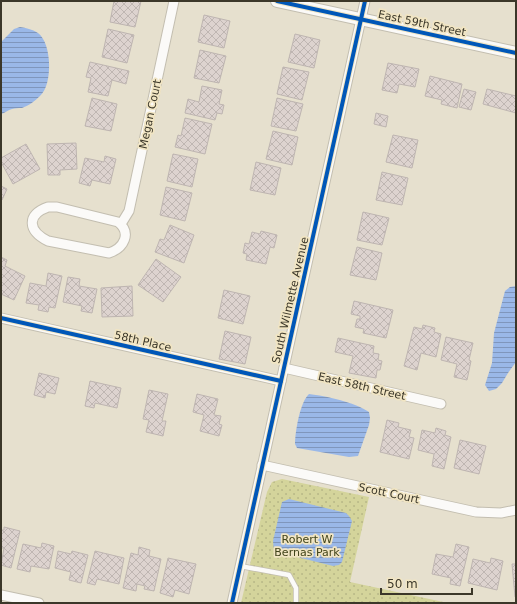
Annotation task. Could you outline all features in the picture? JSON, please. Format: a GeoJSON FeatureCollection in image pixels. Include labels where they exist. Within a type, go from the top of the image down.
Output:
{"type":"FeatureCollection","features":[{"type":"Feature","properties":{"kind":"street","name":"Megan Court"},"geometry":{"type":"LineString","coordinates":[[121,224],[129,212],[174,1]]}},
{"type":"Feature","properties":{"kind":"street","name":"East 59th Street"},"geometry":{"type":"LineString","coordinates":[[277,1],[516,53]]}},
{"type":"Feature","properties":{"kind":"street","name":"South Wilmette Avenue"},"geometry":{"type":"LineString","coordinates":[[232,603],[365,1]]}},
{"type":"Feature","properties":{"kind":"street"},"geometry":{"type":"LineString","coordinates":[[48,207],[57,207],[109,219],[121,224],[125,232],[125,238],[122,245],[117,250],[109,253],[48,241],[39,236],[34,230],[33,222],[35,214],[40,210],[48,207]]}},
{"type":"Feature","properties":{"kind":"street","name":"58th Place"},"geometry":{"type":"LineString","coordinates":[[1,318],[281,381]]}},
{"type":"Feature","properties":{"kind":"street","name":"East 58th Street"},"geometry":{"type":"LineString","coordinates":[[284,368],[441,404]]}},
{"type":"Feature","properties":{"kind":"street","name":"Scott Court"},"geometry":{"type":"LineString","coordinates":[[262,465],[476,512],[501,513],[516,510]]}},
{"type":"Feature","properties":{"kind":"street"},"geometry":{"type":"LineString","coordinates":[[1,595],[39,603]]}},
{"type":"Feature","properties":{"kind":"lane"},"geometry":{"type":"LineString","coordinates":[[240,566],[289,575],[296,588],[296,603]]}},
{"type":"Feature","properties":{"kind":"green space","name":"Robert W Bernas Park"},"geometry":{"type":"Polygon","coordinates":[[[282,479],[369,497],[350,582],[448,603],[241,603],[267,492],[272,482],[282,479]]]}},
{"type":"Feature","properties":{"kind":"water"},"geometry":{"type":"Polygon","coordinates":[[[20,27],[34,31],[43,38],[48,54],[49,74],[44,91],[40,96],[27,106],[9,110],[1,114],[1,42],[14,29],[20,27]]]}},
{"type":"Feature","properties":{"kind":"water"},"geometry":{"type":"Polygon","coordinates":[[[516,286],[516,362],[502,383],[496,389],[489,391],[485,385],[492,363],[494,333],[505,291],[510,287],[516,286]]]}},
{"type":"Feature","properties":{"kind":"water"},"geometry":{"type":"Polygon","coordinates":[[[309,394],[348,402],[369,412],[369,425],[358,456],[349,457],[297,448],[295,439],[297,425],[303,404],[309,394]]]}},
{"type":"Feature","properties":{"kind":"water"},"geometry":{"type":"Polygon","coordinates":[[[289,499],[346,513],[349,516],[352,521],[342,562],[339,565],[333,566],[274,551],[273,541],[282,502],[289,499]]]}},
{"type":"Feature","properties":{"kind":"building"},"geometry":{"type":"Polygon","coordinates":[[[114,1],[141,1],[135,27],[110,22],[114,1]]]}},
{"type":"Feature","properties":{"kind":"building"},"geometry":{"type":"Polygon","coordinates":[[[204,15],[230,21],[224,48],[198,42],[204,15]]]}},
{"type":"Feature","properties":{"kind":"building"},"geometry":{"type":"Polygon","coordinates":[[[108,29],[134,35],[127,63],[102,57],[108,29]]]}},
{"type":"Feature","properties":{"kind":"building"},"geometry":{"type":"Polygon","coordinates":[[[295,34],[320,40],[314,68],[288,62],[295,34]]]}},
{"type":"Feature","properties":{"kind":"building"},"geometry":{"type":"Polygon","coordinates":[[[200,50],[226,56],[219,83],[194,78],[200,50]]]}},
{"type":"Feature","properties":{"kind":"building"},"geometry":{"type":"Polygon","coordinates":[[[90,62],[129,71],[126,84],[112,80],[108,96],[88,92],[91,78],[86,77],[90,62]]]}},
{"type":"Feature","properties":{"kind":"building"},"geometry":{"type":"Polygon","coordinates":[[[388,63],[419,69],[415,87],[399,84],[397,93],[382,90],[388,63]]]}},
{"type":"Feature","properties":{"kind":"building"},"geometry":{"type":"Polygon","coordinates":[[[283,67],[309,72],[302,100],[277,94],[283,67]]]}},
{"type":"Feature","properties":{"kind":"building"},"geometry":{"type":"Polygon","coordinates":[[[430,76],[462,84],[457,108],[441,104],[442,100],[425,96],[430,76]]]}},
{"type":"Feature","properties":{"kind":"building"},"geometry":{"type":"Polygon","coordinates":[[[202,86],[222,90],[219,104],[224,105],[222,114],[217,113],[215,120],[185,113],[188,99],[199,102],[202,86]]]}},
{"type":"Feature","properties":{"kind":"building"},"geometry":{"type":"Polygon","coordinates":[[[464,89],[476,92],[471,110],[459,107],[464,89]]]}},
{"type":"Feature","properties":{"kind":"building"},"geometry":{"type":"Polygon","coordinates":[[[487,89],[516,96],[516,113],[483,104],[487,89]]]}},
{"type":"Feature","properties":{"kind":"building"},"geometry":{"type":"Polygon","coordinates":[[[92,98],[117,104],[111,131],[85,126],[92,98]]]}},
{"type":"Feature","properties":{"kind":"building"},"geometry":{"type":"Polygon","coordinates":[[[277,98],[303,104],[296,131],[271,126],[277,98]]]}},
{"type":"Feature","properties":{"kind":"building"},"geometry":{"type":"Polygon","coordinates":[[[376,113],[388,116],[386,127],[374,124],[376,113]]]}},
{"type":"Feature","properties":{"kind":"building"},"geometry":{"type":"Polygon","coordinates":[[[185,118],[212,124],[205,154],[175,147],[178,135],[181,136],[185,118]]]}},
{"type":"Feature","properties":{"kind":"building"},"geometry":{"type":"Polygon","coordinates":[[[273,131],[298,137],[292,165],[266,159],[273,131]]]}},
{"type":"Feature","properties":{"kind":"building"},"geometry":{"type":"Polygon","coordinates":[[[393,135],[418,140],[412,168],[386,162],[393,135]]]}},
{"type":"Feature","properties":{"kind":"building"},"geometry":{"type":"Polygon","coordinates":[[[76,143],[77,169],[60,170],[60,175],[48,175],[47,144],[76,143]]]}},
{"type":"Feature","properties":{"kind":"building"},"geometry":{"type":"Polygon","coordinates":[[[26,144],[40,169],[13,184],[1,162],[1,158],[26,144]]]}},
{"type":"Feature","properties":{"kind":"building"},"geometry":{"type":"Polygon","coordinates":[[[173,154],[198,159],[192,187],[167,181],[173,154]]]}},
{"type":"Feature","properties":{"kind":"building"},"geometry":{"type":"Polygon","coordinates":[[[105,156],[116,159],[110,184],[92,180],[90,186],[79,183],[85,158],[104,162],[105,156]]]}},
{"type":"Feature","properties":{"kind":"building"},"geometry":{"type":"Polygon","coordinates":[[[256,162],[281,168],[275,195],[250,190],[256,162]]]}},
{"type":"Feature","properties":{"kind":"building"},"geometry":{"type":"Polygon","coordinates":[[[382,172],[408,178],[402,205],[376,200],[382,172]]]}},
{"type":"Feature","properties":{"kind":"building"},"geometry":{"type":"Polygon","coordinates":[[[1,186],[7,189],[2,200],[1,199],[1,186]]]}},
{"type":"Feature","properties":{"kind":"building"},"geometry":{"type":"Polygon","coordinates":[[[166,187],[192,193],[185,221],[160,215],[166,187]]]}},
{"type":"Feature","properties":{"kind":"building"},"geometry":{"type":"Polygon","coordinates":[[[363,212],[389,218],[382,245],[357,240],[363,212]]]}},
{"type":"Feature","properties":{"kind":"building"},"geometry":{"type":"Polygon","coordinates":[[[170,225],[194,235],[184,263],[155,252],[160,239],[164,240],[170,225]]]}},
{"type":"Feature","properties":{"kind":"building"},"geometry":{"type":"Polygon","coordinates":[[[261,231],[277,235],[274,248],[270,247],[266,264],[246,260],[247,254],[243,253],[245,243],[249,244],[252,232],[260,234],[261,231]]]}},
{"type":"Feature","properties":{"kind":"building"},"geometry":{"type":"Polygon","coordinates":[[[357,247],[382,253],[376,280],[350,275],[357,247]]]}},
{"type":"Feature","properties":{"kind":"building"},"geometry":{"type":"Polygon","coordinates":[[[1,257],[7,260],[5,266],[25,276],[14,300],[1,294],[1,257]]]}},
{"type":"Feature","properties":{"kind":"building"},"geometry":{"type":"Polygon","coordinates":[[[156,259],[181,277],[163,302],[138,285],[156,259]]]}},
{"type":"Feature","properties":{"kind":"building"},"geometry":{"type":"Polygon","coordinates":[[[48,273],[62,276],[55,308],[49,307],[48,312],[38,310],[39,305],[26,303],[30,283],[46,286],[48,273]]]}},
{"type":"Feature","properties":{"kind":"building"},"geometry":{"type":"Polygon","coordinates":[[[68,277],[80,279],[79,286],[97,289],[92,313],[81,311],[82,306],[63,302],[68,277]]]}},
{"type":"Feature","properties":{"kind":"building"},"geometry":{"type":"Polygon","coordinates":[[[132,286],[133,316],[102,317],[101,288],[132,286]]]}},
{"type":"Feature","properties":{"kind":"building"},"geometry":{"type":"Polygon","coordinates":[[[224,290],[250,296],[243,324],[218,318],[224,290]]]}},
{"type":"Feature","properties":{"kind":"building"},"geometry":{"type":"Polygon","coordinates":[[[354,301],[393,310],[386,338],[363,333],[364,329],[355,327],[357,319],[360,319],[360,316],[351,314],[354,301]]]}},
{"type":"Feature","properties":{"kind":"building"},"geometry":{"type":"Polygon","coordinates":[[[423,325],[435,328],[434,332],[441,334],[436,357],[421,353],[417,370],[404,366],[414,327],[422,329],[423,325]]]}},
{"type":"Feature","properties":{"kind":"building"},"geometry":{"type":"Polygon","coordinates":[[[225,331],[251,337],[245,364],[219,359],[225,331]]]}},
{"type":"Feature","properties":{"kind":"building"},"geometry":{"type":"Polygon","coordinates":[[[446,337],[473,343],[469,360],[471,361],[467,380],[454,377],[457,364],[441,360],[446,337]]]}},
{"type":"Feature","properties":{"kind":"building"},"geometry":{"type":"Polygon","coordinates":[[[338,338],[374,346],[373,353],[379,354],[378,360],[382,361],[380,370],[377,370],[376,378],[349,373],[353,356],[335,352],[338,338]]]}},
{"type":"Feature","properties":{"kind":"building"},"geometry":{"type":"Polygon","coordinates":[[[39,373],[59,378],[55,394],[46,392],[45,398],[34,395],[39,373]]]}},
{"type":"Feature","properties":{"kind":"building"},"geometry":{"type":"Polygon","coordinates":[[[90,381],[121,388],[117,408],[95,403],[94,408],[85,406],[90,381]]]}},
{"type":"Feature","properties":{"kind":"building"},"geometry":{"type":"Polygon","coordinates":[[[149,390],[168,394],[162,421],[166,421],[163,436],[146,432],[149,420],[143,419],[149,390]]]}},
{"type":"Feature","properties":{"kind":"building"},"geometry":{"type":"Polygon","coordinates":[[[197,394],[218,399],[214,415],[221,416],[219,424],[222,425],[219,436],[200,431],[204,415],[193,412],[197,394]]]}},
{"type":"Feature","properties":{"kind":"building"},"geometry":{"type":"Polygon","coordinates":[[[387,420],[399,423],[398,427],[411,430],[409,437],[414,438],[409,459],[380,452],[387,420]]]}},
{"type":"Feature","properties":{"kind":"building"},"geometry":{"type":"Polygon","coordinates":[[[436,428],[446,431],[445,435],[451,437],[444,469],[432,466],[434,454],[418,450],[422,430],[435,433],[436,428]]]}},
{"type":"Feature","properties":{"kind":"building"},"geometry":{"type":"Polygon","coordinates":[[[460,440],[486,446],[479,474],[454,468],[460,440]]]}},
{"type":"Feature","properties":{"kind":"building"},"geometry":{"type":"Polygon","coordinates":[[[4,527],[20,531],[11,568],[1,565],[4,548],[1,548],[1,530],[4,530],[4,527]]]}},
{"type":"Feature","properties":{"kind":"building"},"geometry":{"type":"Polygon","coordinates":[[[42,543],[54,546],[49,569],[31,566],[30,572],[17,569],[23,544],[41,548],[42,543]]]}},
{"type":"Feature","properties":{"kind":"building"},"geometry":{"type":"Polygon","coordinates":[[[456,544],[469,547],[460,586],[450,584],[451,578],[432,574],[436,554],[453,557],[456,544]]]}},
{"type":"Feature","properties":{"kind":"building"},"geometry":{"type":"Polygon","coordinates":[[[139,547],[150,550],[149,556],[161,559],[154,591],[144,589],[145,586],[137,584],[136,591],[123,588],[131,553],[138,555],[139,547]]]}},
{"type":"Feature","properties":{"kind":"building"},"geometry":{"type":"Polygon","coordinates":[[[58,551],[71,554],[72,551],[88,555],[81,583],[69,580],[71,572],[55,568],[58,551]]]}},
{"type":"Feature","properties":{"kind":"building"},"geometry":{"type":"Polygon","coordinates":[[[95,551],[124,558],[119,584],[97,579],[95,585],[87,583],[95,551]]]}},
{"type":"Feature","properties":{"kind":"building"},"geometry":{"type":"Polygon","coordinates":[[[168,558],[196,564],[189,594],[175,590],[173,597],[160,593],[168,558]]]}},
{"type":"Feature","properties":{"kind":"building"},"geometry":{"type":"Polygon","coordinates":[[[491,558],[503,561],[497,590],[468,583],[473,559],[490,563],[491,558]]]}},
{"type":"Feature","properties":{"kind":"building"},"geometry":{"type":"Polygon","coordinates":[[[512,564],[516,564],[516,597],[515,597],[512,564]]]}},
{"type":"Feature","properties":{"kind":"cycle path"},"geometry":{"type":"LineString","coordinates":[[277,1],[516,53]]}},
{"type":"Feature","properties":{"kind":"cycle path"},"geometry":{"type":"LineString","coordinates":[[232,603],[365,1]]}},
{"type":"Feature","properties":{"kind":"cycle path"},"geometry":{"type":"LineString","coordinates":[[1,318],[281,381]]}}]}
